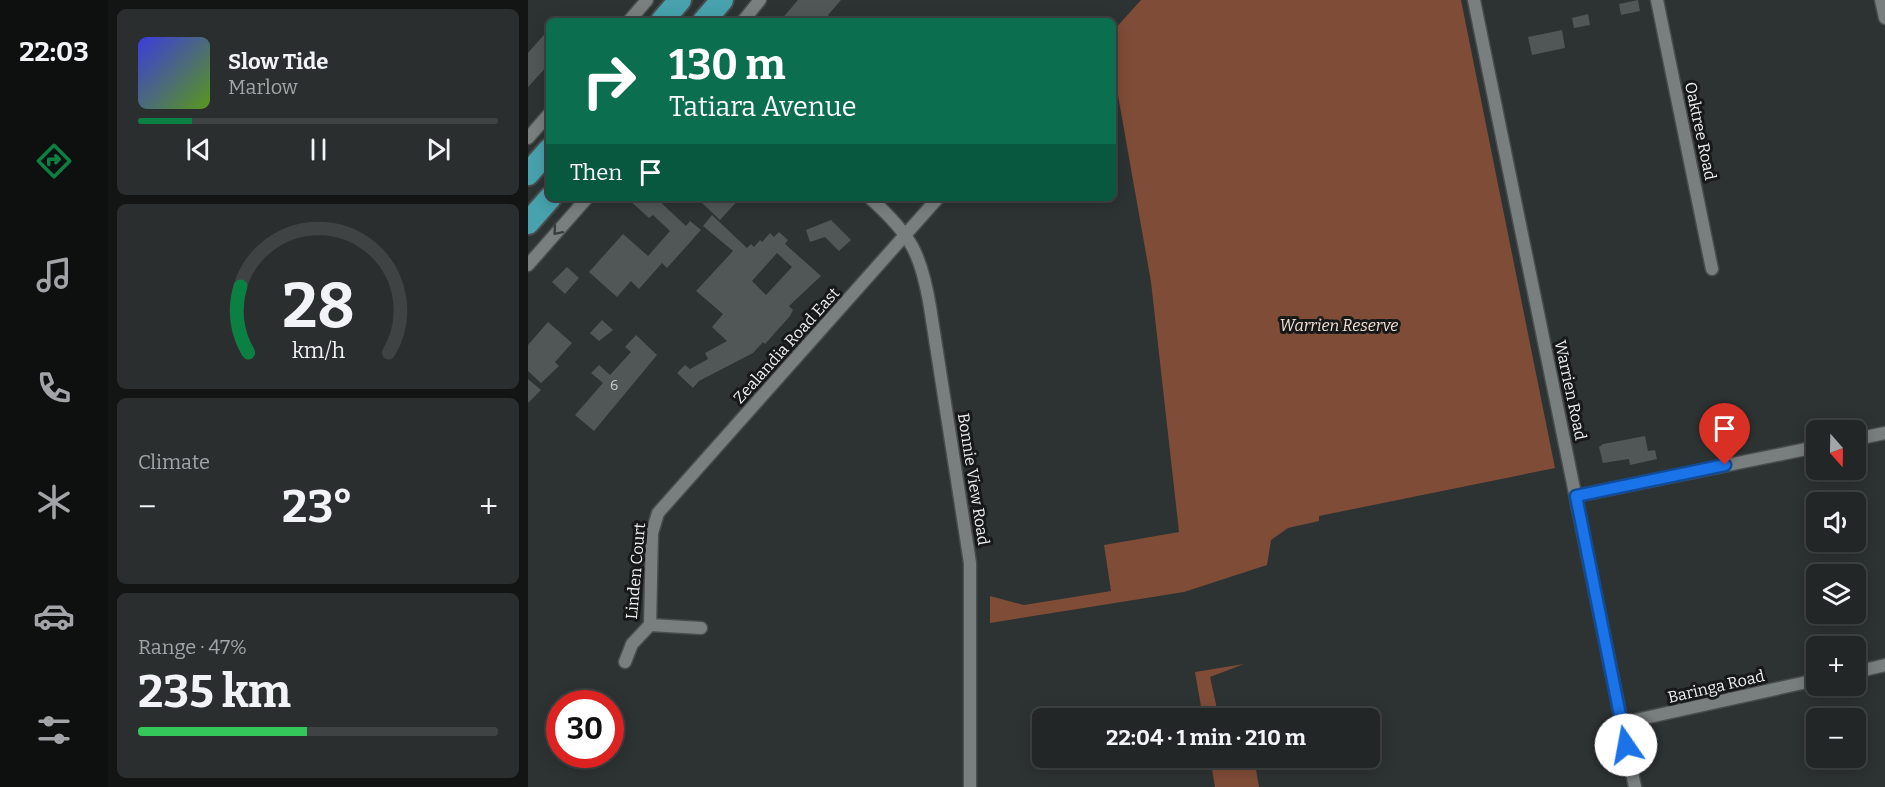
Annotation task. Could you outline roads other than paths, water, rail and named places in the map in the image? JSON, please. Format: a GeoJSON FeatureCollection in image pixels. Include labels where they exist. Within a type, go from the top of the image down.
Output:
{"type":"FeatureCollection","features":[{"type":"Feature","properties":{"kind":"highway"},"geometry":{"type":"LineString","coordinates":[[707,18],[722,0]]}},
{"type":"Feature","properties":{"kind":"highway"},"geometry":{"type":"LineString","coordinates":[[528,174],[546,153]]}},
{"type":"Feature","properties":{"kind":"highway"},"geometry":{"type":"LineString","coordinates":[[528,223],[547,201]]}},
{"type":"Feature","properties":{"kind":"street"},"geometry":{"type":"LineString","coordinates":[[632,18],[647,0]]}},
{"type":"Feature","properties":{"kind":"street"},"geometry":{"type":"LineString","coordinates":[[745,18],[760,0]]}},
{"type":"Feature","properties":{"kind":"street","name":"Warrien Road"},"geometry":{"type":"LineString","coordinates":[[1474,0],[1635,787]]}},
{"type":"Feature","properties":{"kind":"street","name":"Oaktree Road"},"geometry":{"type":"LineString","coordinates":[[1657,0],[1712,268]]}},
{"type":"Feature","properties":{"kind":"street"},"geometry":{"type":"LineString","coordinates":[[1881,0],[1885,18]]}},
{"type":"Feature","properties":{"kind":"street"},"geometry":{"type":"LineString","coordinates":[[528,138],[546,117]]}},
{"type":"Feature","properties":{"kind":"street"},"geometry":{"type":"LineString","coordinates":[[528,265],[583,201]]}},
{"type":"Feature","properties":{"kind":"street","name":"Bonnie View Road"},"geometry":{"type":"LineString","coordinates":[[873,201],[900,225],[923,267],[970,563],[970,787]]}},
{"type":"Feature","properties":{"kind":"street","name":"Zealandia Road East"},"geometry":{"type":"LineString","coordinates":[[658,513],[935,201]]}},
{"type":"Feature","properties":{"kind":"street"},"geometry":{"type":"LineString","coordinates":[[1866,437],[1885,433]]}},
{"type":"Feature","properties":{"kind":"street"},"geometry":{"type":"LineString","coordinates":[[1576,496],[1806,449]]}},
{"type":"Feature","properties":{"kind":"street","name":"Linden Court"},"geometry":{"type":"LineString","coordinates":[[626,662],[632,644],[650,625],[652,533],[658,513]]}},
{"type":"Feature","properties":{"kind":"street"},"geometry":{"type":"LineString","coordinates":[[650,625],[701,628]]}},
{"type":"Feature","properties":{"kind":"street"},"geometry":{"type":"LineString","coordinates":[[1866,670],[1885,665]]}},
{"type":"Feature","properties":{"kind":"street","name":"Baringa Road"},"geometry":{"type":"LineString","coordinates":[[1622,723],[1806,682]]}},
{"type":"Feature","properties":{"kind":"park label","name":"Warrien Reserve"},"geometry":{"type":"Point","coordinates":[1339,325]}}]}
